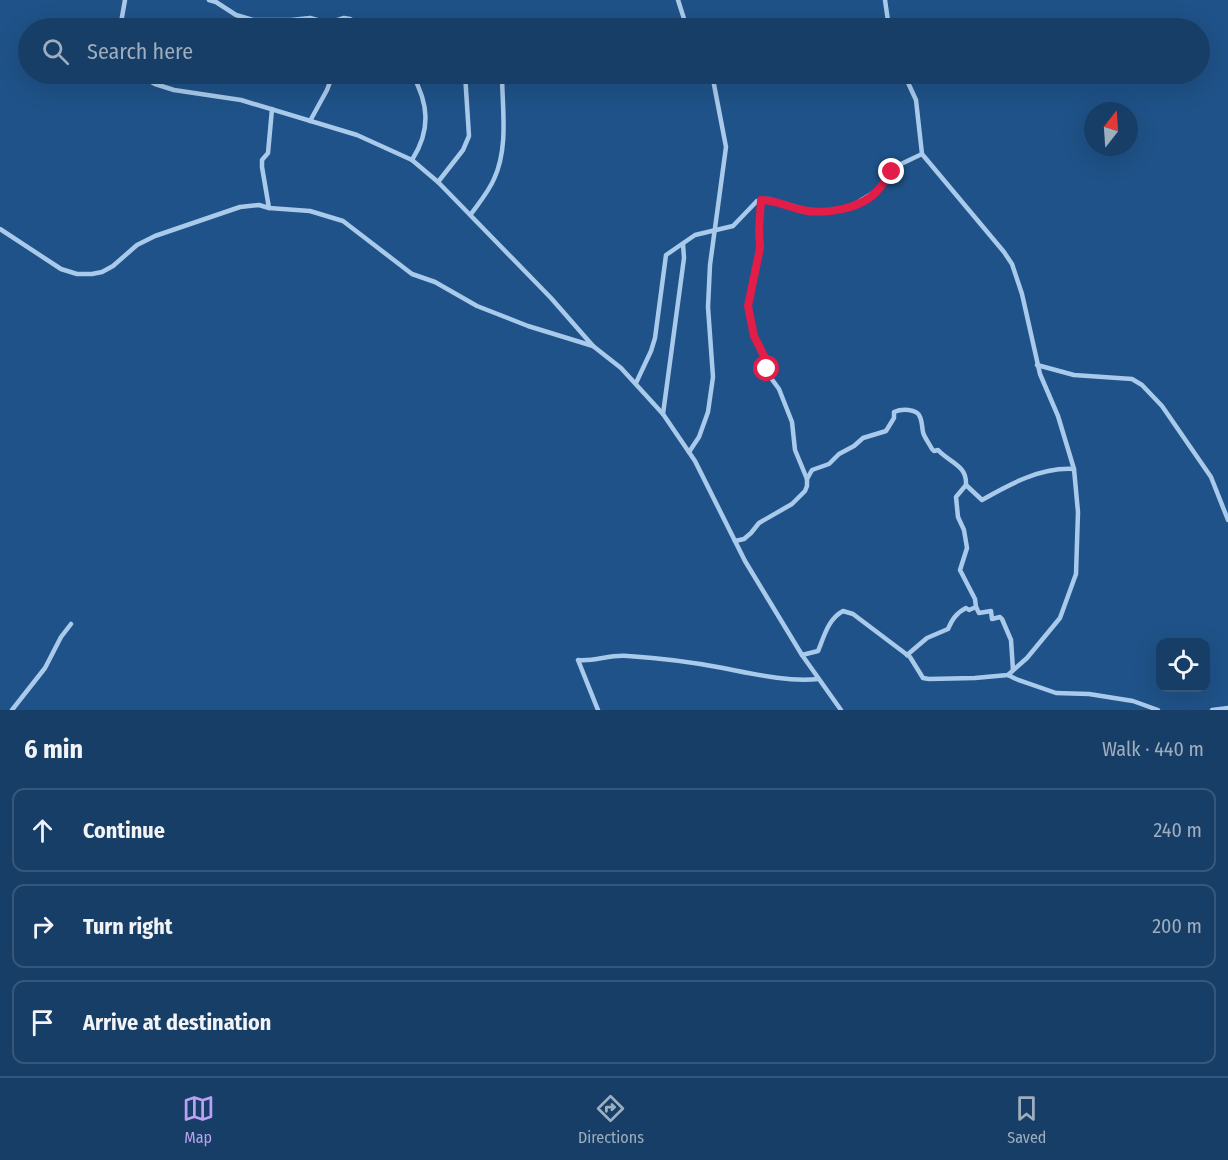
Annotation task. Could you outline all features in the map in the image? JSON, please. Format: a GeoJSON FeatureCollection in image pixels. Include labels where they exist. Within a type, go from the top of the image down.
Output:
{"type":"FeatureCollection","features":[{"type":"Feature","properties":{"kind":"street"},"geometry":{"type":"LineString","coordinates":[[122,18],[125,0]]}},
{"type":"Feature","properties":{"kind":"street"},"geometry":{"type":"LineString","coordinates":[[208,0],[244,18]]}},
{"type":"Feature","properties":{"kind":"street"},"geometry":{"type":"LineString","coordinates":[[678,0],[684,18]]}},
{"type":"Feature","properties":{"kind":"street"},"geometry":{"type":"LineString","coordinates":[[885,0],[888,18]]}},
{"type":"Feature","properties":{"kind":"street"},"geometry":{"type":"LineString","coordinates":[[154,84],[174,90],[241,100],[357,135],[412,160],[438,182],[551,298],[593,346],[621,368],[663,414],[689,452],[735,541],[802,655],[841,710]]}},
{"type":"Feature","properties":{"kind":"street"},"geometry":{"type":"LineString","coordinates":[[310,121],[329,84]]}},
{"type":"Feature","properties":{"kind":"street"},"geometry":{"type":"LineString","coordinates":[[412,160],[420,148],[426,116],[423,93],[418,84]]}},
{"type":"Feature","properties":{"kind":"street"},"geometry":{"type":"LineString","coordinates":[[438,182],[463,150],[469,136],[465,84]]}},
{"type":"Feature","properties":{"kind":"street"},"geometry":{"type":"LineString","coordinates":[[471,214],[494,180],[500,162],[503,147],[502,84]]}},
{"type":"Feature","properties":{"kind":"street"},"geometry":{"type":"LineString","coordinates":[[689,452],[702,429],[710,405],[712,389],[713,363],[708,308],[710,264],[726,147],[714,84]]}},
{"type":"Feature","properties":{"kind":"street"},"geometry":{"type":"LineString","coordinates":[[909,84],[916,100],[922,154],[962,200],[1012,264],[1026,310],[1037,365],[1044,387],[1058,416],[1074,469],[1078,512],[1076,574],[1060,618],[1027,658],[1008,675]]}},
{"type":"Feature","properties":{"kind":"street"},"geometry":{"type":"LineString","coordinates":[[269,208],[262,160],[268,153],[272,109]]}},
{"type":"Feature","properties":{"kind":"street"},"geometry":{"type":"LineString","coordinates":[[636,383],[655,338],[666,255],[695,235],[733,225],[757,201],[773,201],[810,211],[840,210],[850,207],[878,190],[885,178],[901,164],[922,154]]}},
{"type":"Feature","properties":{"kind":"street"},"geometry":{"type":"LineString","coordinates":[[761,200],[760,248],[749,300],[750,314],[754,336],[767,362],[768,374],[779,389],[792,422],[795,450],[807,479]]}},
{"type":"Feature","properties":{"kind":"street"},"geometry":{"type":"LineString","coordinates":[[0,230],[61,269],[77,274],[92,274],[113,266],[137,245],[155,236],[240,207],[259,205],[269,208],[310,211],[343,220],[412,274],[435,282],[477,306],[528,326],[593,346]]}},
{"type":"Feature","properties":{"kind":"street"},"geometry":{"type":"LineString","coordinates":[[663,414],[684,258],[683,244]]}},
{"type":"Feature","properties":{"kind":"street"},"geometry":{"type":"LineString","coordinates":[[1037,365],[1074,375],[1132,379],[1142,386],[1162,406],[1211,477],[1228,520]]}},
{"type":"Feature","properties":{"kind":"street"},"geometry":{"type":"LineString","coordinates":[[735,541],[744,539],[759,523],[792,504],[805,491],[807,479],[812,470],[829,464],[839,454],[852,448],[863,438],[886,430],[894,418],[894,412],[900,409],[913,411],[920,417],[923,432],[934,451],[938,450],[944,458],[962,469],[966,475],[966,485],[956,497],[958,517],[964,530],[967,548],[960,570],[975,599],[979,613],[991,611],[992,619],[1000,617],[1002,620],[1011,640],[1013,670]]}},
{"type":"Feature","properties":{"kind":"street"},"geometry":{"type":"LineString","coordinates":[[966,485],[982,500],[1009,484],[1044,472],[1074,469]]}},
{"type":"Feature","properties":{"kind":"street"},"geometry":{"type":"LineString","coordinates":[[908,655],[927,638],[948,629],[960,611],[976,607]]}},
{"type":"Feature","properties":{"kind":"street"},"geometry":{"type":"LineString","coordinates":[[802,655],[818,651],[824,633],[843,611],[853,614],[908,655],[923,678],[975,678],[1008,675],[1056,693],[1089,694],[1133,701],[1158,710]]}},
{"type":"Feature","properties":{"kind":"street"},"geometry":{"type":"LineString","coordinates":[[12,710],[45,668],[61,637],[71,624]]}},
{"type":"Feature","properties":{"kind":"street"},"geometry":{"type":"LineString","coordinates":[[598,710],[578,660],[589,661],[614,655],[629,656],[697,663],[801,681],[818,679]]}},
{"type":"Feature","properties":{"kind":"street"},"geometry":{"type":"LineString","coordinates":[[1212,710],[1228,708]]}},
{"type":"Feature","properties":{"kind":"route"},"geometry":{"type":"LineString","coordinates":[[767,369],[767,362],[754,336],[748,306],[760,248],[761,200],[810,211],[840,210],[858,204],[878,190],[885,178],[892,172]]}}]}
